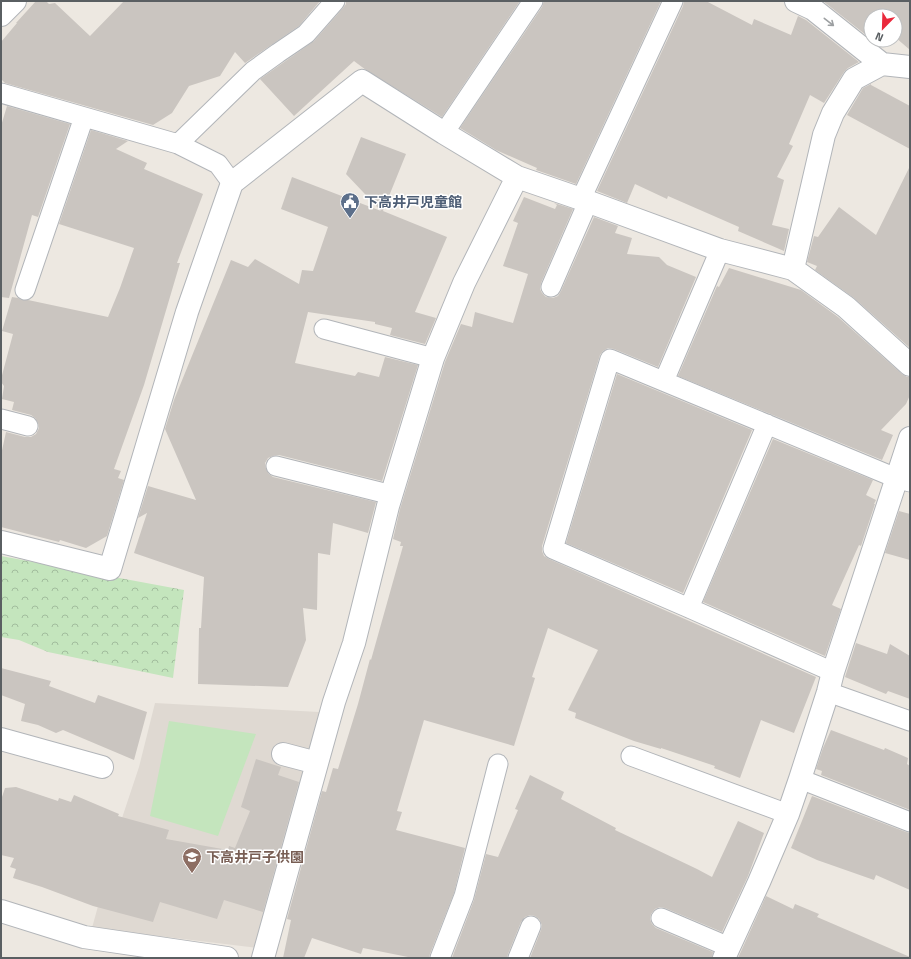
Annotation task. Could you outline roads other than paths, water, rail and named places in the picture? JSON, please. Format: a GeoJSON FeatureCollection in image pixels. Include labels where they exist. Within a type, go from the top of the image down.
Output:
{"type":"FeatureCollection","features":[{"type":"Feature","properties":{"kind":"street"},"geometry":{"type":"LineString","coordinates":[[1,14],[15,1]]}},
{"type":"Feature","properties":{"kind":"street"},"geometry":{"type":"LineString","coordinates":[[796,1],[813,9],[882,64],[910,67]]}},
{"type":"Feature","properties":{"kind":"street"},"geometry":{"type":"LineString","coordinates":[[792,269],[824,136],[833,113],[854,79],[882,64]]}},
{"type":"Feature","properties":{"kind":"street"},"geometry":{"type":"LineString","coordinates":[[1,542],[110,569],[187,312],[232,183],[362,80],[444,133],[517,177],[720,250],[792,269],[846,308],[910,365]]}},
{"type":"Feature","properties":{"kind":"street"},"geometry":{"type":"LineString","coordinates":[[263,958],[334,702],[354,643],[392,495],[433,358],[464,284],[517,177]]}},
{"type":"Feature","properties":{"kind":"street"},"geometry":{"type":"LineString","coordinates":[[727,953],[788,814],[830,682],[903,480],[910,438]]}},
{"type":"Feature","properties":{"kind":"street"},"geometry":{"type":"LineString","coordinates":[[1,739],[102,767]]}},
{"type":"Feature","properties":{"kind":"street"},"geometry":{"type":"LineString","coordinates":[[284,754],[317,763]]}},
{"type":"Feature","properties":{"kind":"street"},"geometry":{"type":"LineString","coordinates":[[1,911],[84,937],[227,958]]}},
{"type":"Feature","properties":{"kind":"lane"},"geometry":{"type":"LineString","coordinates":[[178,144],[253,70],[306,34],[335,1]]}},
{"type":"Feature","properties":{"kind":"lane"},"geometry":{"type":"LineString","coordinates":[[444,133],[532,1]]}},
{"type":"Feature","properties":{"kind":"lane"},"geometry":{"type":"LineString","coordinates":[[551,287],[584,200],[673,1]]}},
{"type":"Feature","properties":{"kind":"lane"},"geometry":{"type":"LineString","coordinates":[[1,93],[178,144],[218,164],[232,183]]}},
{"type":"Feature","properties":{"kind":"lane"},"geometry":{"type":"LineString","coordinates":[[25,290],[84,117]]}},
{"type":"Feature","properties":{"kind":"lane"},"geometry":{"type":"LineString","coordinates":[[664,381],[720,250]]}},
{"type":"Feature","properties":{"kind":"lane"},"geometry":{"type":"LineString","coordinates":[[324,329],[433,358]]}},
{"type":"Feature","properties":{"kind":"lane"},"geometry":{"type":"LineString","coordinates":[[903,480],[610,359],[553,549],[689,608],[830,682],[910,721]]}},
{"type":"Feature","properties":{"kind":"lane"},"geometry":{"type":"LineString","coordinates":[[1,419],[28,426]]}},
{"type":"Feature","properties":{"kind":"lane"},"geometry":{"type":"LineString","coordinates":[[689,608],[767,424]]}},
{"type":"Feature","properties":{"kind":"lane"},"geometry":{"type":"LineString","coordinates":[[276,466],[392,495]]}},
{"type":"Feature","properties":{"kind":"lane"},"geometry":{"type":"LineString","coordinates":[[631,756],[788,814]]}},
{"type":"Feature","properties":{"kind":"lane"},"geometry":{"type":"LineString","coordinates":[[440,958],[464,896],[498,764]]}},
{"type":"Feature","properties":{"kind":"lane"},"geometry":{"type":"LineString","coordinates":[[800,779],[910,822]]}},
{"type":"Feature","properties":{"kind":"lane"},"geometry":{"type":"LineString","coordinates":[[661,918],[727,953]]}},
{"type":"Feature","properties":{"kind":"lane"},"geometry":{"type":"LineString","coordinates":[[518,958],[531,926]]}},
{"type":"Feature","properties":{"kind":"place","name":"下高井戸児童館"},"geometry":{"type":"Point","coordinates":[350,219]}},
{"type":"Feature","properties":{"kind":"place","name":"下高井戸子供園"},"geometry":{"type":"Point","coordinates":[192,874]}}]}
